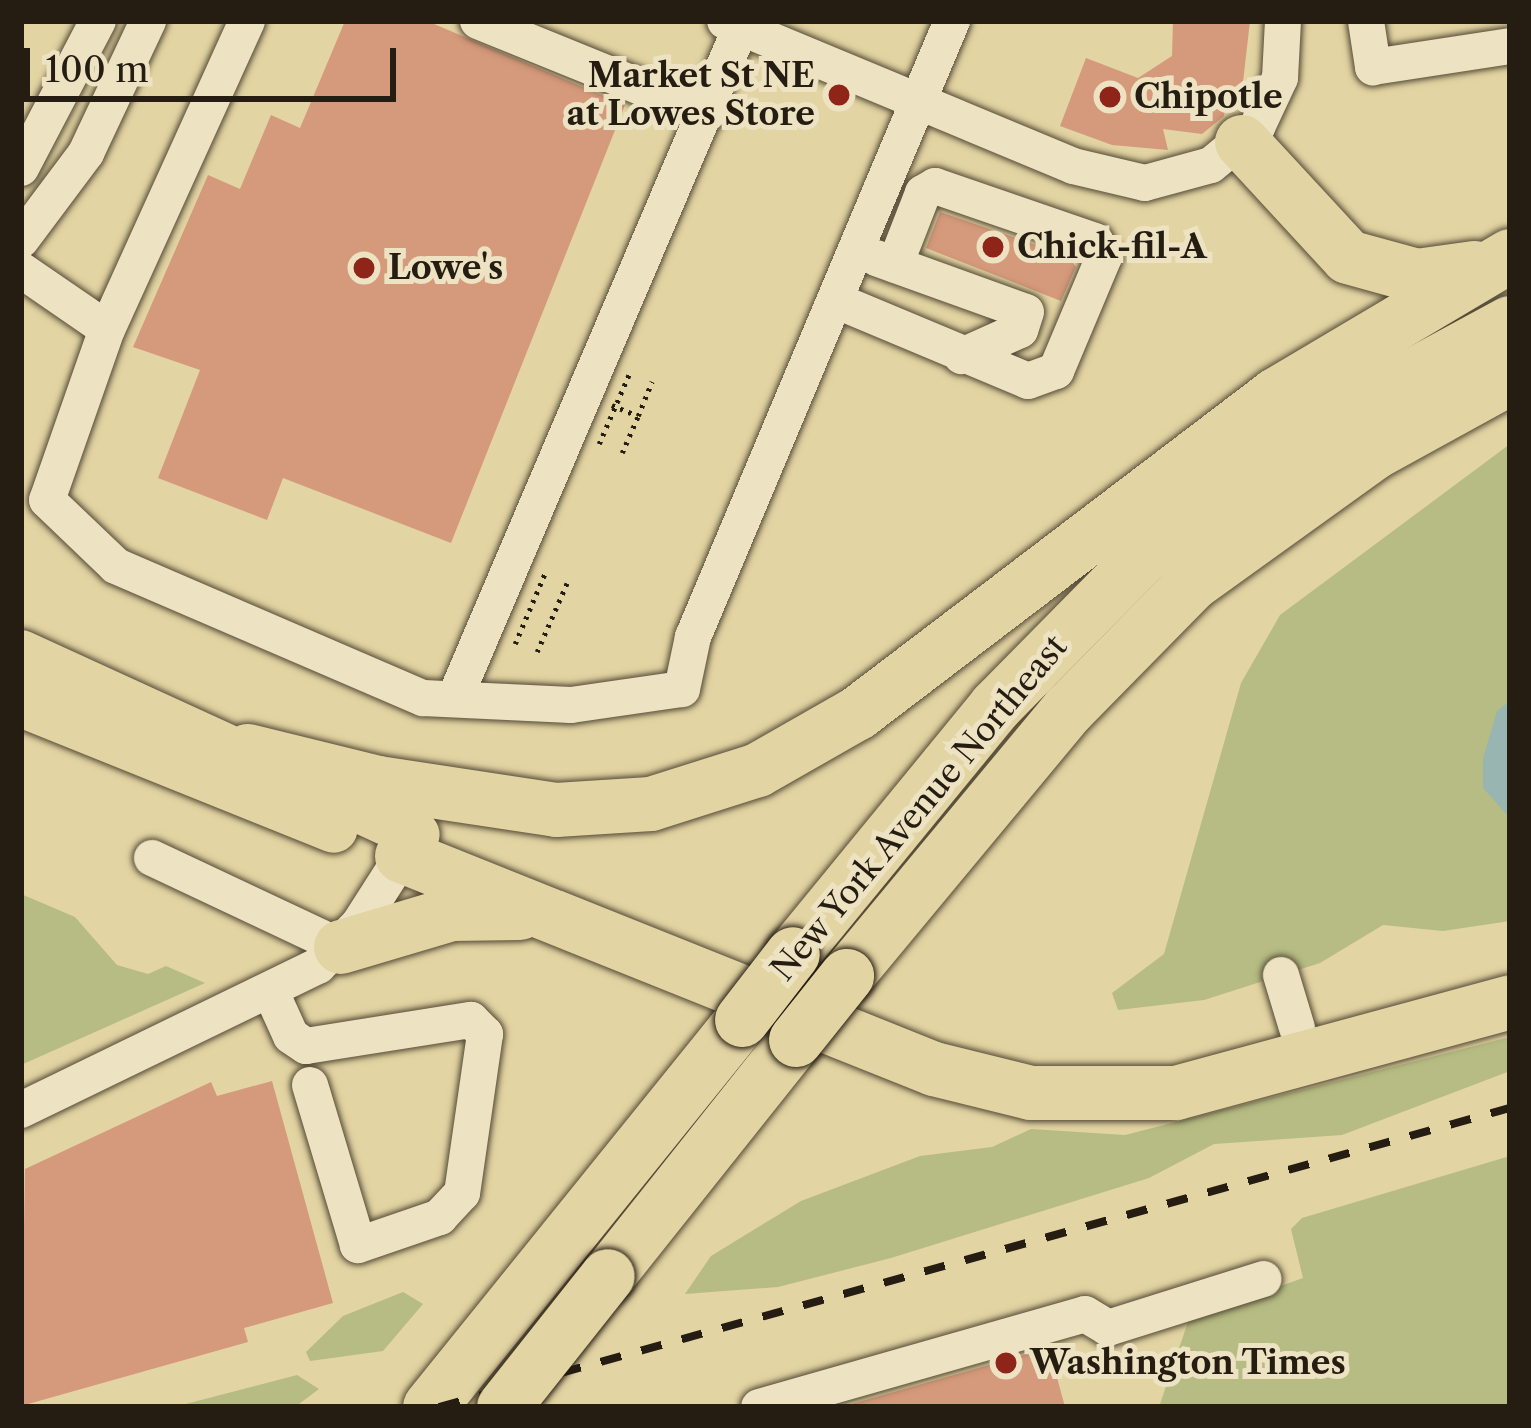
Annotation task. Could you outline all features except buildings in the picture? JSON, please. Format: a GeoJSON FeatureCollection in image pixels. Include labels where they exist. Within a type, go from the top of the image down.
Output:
{"type":"FeatureCollection","features":[{"type":"Feature","properties":{"kind":"highway"},"geometry":{"type":"LineString","coordinates":[[1242,142],[1321,237],[1363,264],[1433,276],[1510,255]]}},
{"type":"Feature","properties":{"kind":"highway"},"geometry":{"type":"LineString","coordinates":[[409,846],[447,821],[678,798],[810,744],[1244,417],[1510,255]]}},
{"type":"Feature","properties":{"kind":"highway","name":"New York Avenue Northeast"},"geometry":{"type":"LineString","coordinates":[[430,1407],[996,706],[1144,556],[1327,422],[1510,322]]}},
{"type":"Feature","properties":{"kind":"highway","name":"New York Avenue Northeast"},"geometry":{"type":"LineString","coordinates":[[504,1407],[848,976],[1111,662],[1280,515],[1510,378]]}},
{"type":"Feature","properties":{"kind":"highway"},"geometry":{"type":"LineString","coordinates":[[1111,662],[1398,470],[1510,416]]}},
{"type":"Feature","properties":{"kind":"highway"},"geometry":{"type":"LineString","coordinates":[[248,751],[377,783],[556,810]]}},
{"type":"Feature","properties":{"kind":"highway"},"geometry":{"type":"LineString","coordinates":[[409,846],[544,913],[934,1069],[1066,1098],[1208,1086],[1510,1002]]}},
{"type":"Feature","properties":{"kind":"highway"},"geometry":{"type":"LineString","coordinates":[[409,846],[991,1053],[1130,1066],[1298,1028],[1510,969]]}},
{"type":"Feature","properties":{"kind":"highway"},"geometry":{"type":"LineString","coordinates":[[341,947],[452,914],[544,913]]}},
{"type":"Feature","properties":{"kind":"main road"},"geometry":{"type":"LineString","coordinates":[[21,624],[82,653],[140,701]]}},
{"type":"Feature","properties":{"kind":"main road"},"geometry":{"type":"LineString","coordinates":[[21,654],[248,751],[409,846]]}},
{"type":"Feature","properties":{"kind":"main road"},"geometry":{"type":"LineString","coordinates":[[21,704],[409,846]]}},
{"type":"Feature","properties":{"kind":"street"},"geometry":{"type":"LineString","coordinates":[[21,168],[98,21]]}},
{"type":"Feature","properties":{"kind":"street"},"geometry":{"type":"LineString","coordinates":[[21,240],[86,153],[148,21]]}},
{"type":"Feature","properties":{"kind":"street"},"geometry":{"type":"LineString","coordinates":[[247,21],[107,329],[47,500],[116,566],[423,698],[457,693],[571,705],[682,689],[692,637],[952,21]]}},
{"type":"Feature","properties":{"kind":"street"},"geometry":{"type":"LineString","coordinates":[[478,21],[707,114]]}},
{"type":"Feature","properties":{"kind":"street"},"geometry":{"type":"LineString","coordinates":[[457,693],[600,399],[707,114],[733,24],[1117,180],[1186,176],[1242,142],[1274,94],[1282,21]]}},
{"type":"Feature","properties":{"kind":"street"},"geometry":{"type":"LineString","coordinates":[[1366,21],[1373,67],[1510,46]]}},
{"type":"Feature","properties":{"kind":"street"},"geometry":{"type":"LineString","coordinates":[[837,301],[1028,381],[1056,371],[1104,256],[1095,241],[935,186],[923,193],[895,265]]}},
{"type":"Feature","properties":{"kind":"street"},"geometry":{"type":"LineString","coordinates":[[856,250],[1026,312],[1020,330],[962,356]]}},
{"type":"Feature","properties":{"kind":"street"},"geometry":{"type":"LineString","coordinates":[[21,270],[107,329]]}},
{"type":"Feature","properties":{"kind":"street"},"geometry":{"type":"LineString","coordinates":[[21,1110],[271,992],[341,947],[409,846]]}},
{"type":"Feature","properties":{"kind":"street"},"geometry":{"type":"LineString","coordinates":[[152,858],[341,947]]}},
{"type":"Feature","properties":{"kind":"street"},"geometry":{"type":"LineString","coordinates":[[1281,975],[1298,1028]]}},
{"type":"Feature","properties":{"kind":"street"},"geometry":{"type":"LineString","coordinates":[[271,992],[291,1036],[306,1046],[471,1020],[485,1034],[461,1193],[440,1217],[358,1245],[310,1085]]}},
{"type":"Feature","properties":{"kind":"street"},"geometry":{"type":"LineString","coordinates":[[759,1407],[1085,1314],[1108,1328],[1263,1279]]}},
{"type":"Feature","properties":{"kind":"path"},"geometry":{"type":"LineString","coordinates":[[599,444],[600,399],[630,372]]}},
{"type":"Feature","properties":{"kind":"path"},"geometry":{"type":"LineString","coordinates":[[622,453],[652,382]]}},
{"type":"Feature","properties":{"kind":"path"},"geometry":{"type":"LineString","coordinates":[[600,399],[638,416]]}},
{"type":"Feature","properties":{"kind":"path"},"geometry":{"type":"LineString","coordinates":[[515,644],[544,573]]}},
{"type":"Feature","properties":{"kind":"path"},"geometry":{"type":"LineString","coordinates":[[537,652],[567,583]]}},
{"type":"Feature","properties":{"kind":"green space"},"geometry":{"type":"Polygon","coordinates":[[[1510,444],[1510,921],[1443,931],[1383,925],[1320,963],[1204,1000],[1118,1010],[1112,993],[1164,954],[1241,683],[1280,615],[1510,444]]]}},
{"type":"Feature","properties":{"kind":"green space"},"geometry":{"type":"Polygon","coordinates":[[[21,894],[75,917],[117,965],[148,974],[166,966],[205,983],[21,1065],[21,894]]]}},
{"type":"Feature","properties":{"kind":"green space"},"geometry":{"type":"Polygon","coordinates":[[[1510,1037],[1510,1071],[1342,1135],[1214,1144],[1149,1178],[891,1258],[778,1287],[685,1294],[711,1256],[801,1201],[920,1156],[992,1147],[1031,1129],[1125,1135],[1510,1037]]]}},
{"type":"Feature","properties":{"kind":"green space"},"geometry":{"type":"Polygon","coordinates":[[[1510,1156],[1510,1407],[1159,1407],[1189,1319],[1303,1278],[1291,1229],[1302,1218],[1510,1156]]]}},
{"type":"Feature","properties":{"kind":"green space"},"geometry":{"type":"Polygon","coordinates":[[[403,1292],[423,1304],[383,1351],[310,1361],[306,1352],[343,1316],[403,1292]]]}},
{"type":"Feature","properties":{"kind":"green space"},"geometry":{"type":"Polygon","coordinates":[[[297,1375],[319,1389],[295,1407],[174,1407],[297,1375]]]}},
{"type":"Feature","properties":{"kind":"water"},"geometry":{"type":"Polygon","coordinates":[[[1510,701],[1510,818],[1483,788],[1483,758],[1497,711],[1510,701]]]}},
{"type":"Feature","properties":{"kind":"railway"},"geometry":{"type":"LineString","coordinates":[[439,1407],[1510,1108]]}},
{"type":"Feature","properties":{"kind":"place","name":"Market St NE at Lowes Store"},"geometry":{"type":"Point","coordinates":[839,95]}},
{"type":"Feature","properties":{"kind":"place","name":"Chipotle"},"geometry":{"type":"Point","coordinates":[1110,97]}},
{"type":"Feature","properties":{"kind":"place","name":"Chick-fil-A"},"geometry":{"type":"Point","coordinates":[993,247]}},
{"type":"Feature","properties":{"kind":"place","name":"Lowe's"},"geometry":{"type":"Point","coordinates":[364,268]}},
{"type":"Feature","properties":{"kind":"place","name":"Washington Times"},"geometry":{"type":"Point","coordinates":[1006,1363]}}]}
